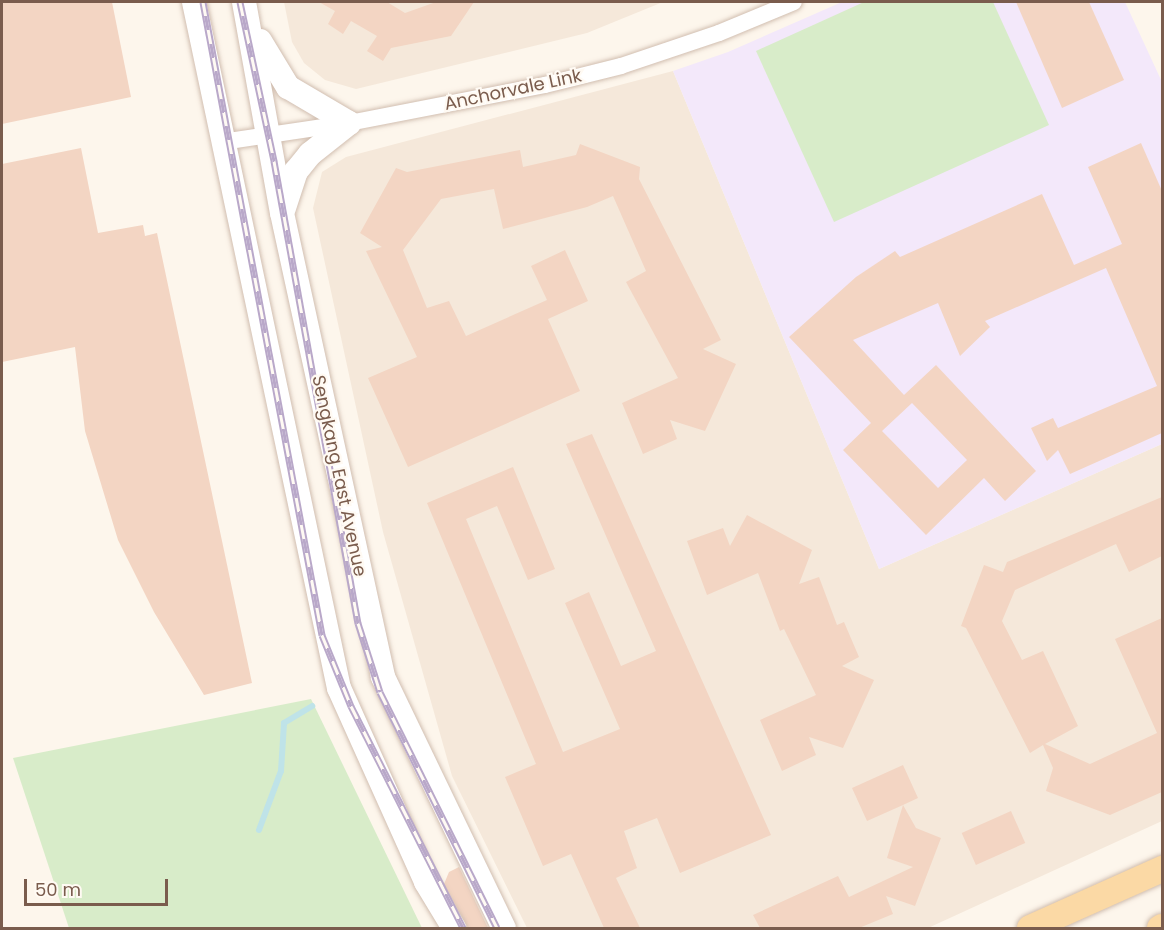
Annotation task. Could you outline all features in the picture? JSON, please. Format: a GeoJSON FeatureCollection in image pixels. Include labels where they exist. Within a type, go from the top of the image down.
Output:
{"type":"FeatureCollection","features":[{"type":"Feature","properties":{"kind":"main road"},"geometry":{"type":"LineString","coordinates":[[194,2],[339,688],[426,882],[454,928]]}},
{"type":"Feature","properties":{"kind":"main road"},"geometry":{"type":"LineString","coordinates":[[245,8],[273,67],[288,87],[349,123],[310,154],[296,171],[282,213]]}},
{"type":"Feature","properties":{"kind":"main road","name":"Sengkang East Avenue"},"geometry":{"type":"LineString","coordinates":[[245,8],[282,213],[383,677],[504,928]]}},
{"type":"Feature","properties":{"kind":"main road"},"geometry":{"type":"LineString","coordinates":[[1030,928],[1162,869]]}},
{"type":"Feature","properties":{"kind":"street","name":"Anchorvale Link"},"geometry":{"type":"LineString","coordinates":[[222,142],[349,123],[545,85],[621,66],[719,33],[794,2]]}},
{"type":"Feature","properties":{"kind":"shaded area"},"geometry":{"type":"Polygon","coordinates":[[[284,2],[663,2],[587,33],[356,89],[325,80],[304,63],[292,42],[284,2]]]}},
{"type":"Feature","properties":{"kind":"shaded area"},"geometry":{"type":"Polygon","coordinates":[[[842,2],[1125,2],[1162,82],[1162,444],[879,569],[673,71],[728,52],[842,2]]]}},
{"type":"Feature","properties":{"kind":"shaded area"},"geometry":{"type":"Polygon","coordinates":[[[673,71],[879,569],[1162,444],[1162,821],[928,928],[527,928],[452,776],[383,532],[313,208],[322,172],[346,157],[673,71]]]}},
{"type":"Feature","properties":{"kind":"green space"},"geometry":{"type":"Polygon","coordinates":[[[864,2],[993,2],[1049,125],[834,222],[756,51],[864,2]]]}},
{"type":"Feature","properties":{"kind":"green space"},"geometry":{"type":"Polygon","coordinates":[[[311,699],[422,928],[69,928],[13,758],[311,699]]]}},
{"type":"Feature","properties":{"kind":"building"},"geometry":{"type":"Polygon","coordinates":[[[2,2],[112,2],[131,97],[2,124],[2,2]]]}},
{"type":"Feature","properties":{"kind":"building"},"geometry":{"type":"Polygon","coordinates":[[[319,2],[387,2],[405,13],[436,2],[474,2],[451,36],[391,48],[383,61],[367,51],[377,36],[351,21],[343,34],[328,24],[335,11],[319,2]]]}},
{"type":"Feature","properties":{"kind":"building"},"geometry":{"type":"Polygon","coordinates":[[[1016,2],[1089,2],[1124,80],[1062,108],[1016,2]]]}},
{"type":"Feature","properties":{"kind":"building"},"geometry":{"type":"Polygon","coordinates":[[[1141,143],[1162,191],[1162,433],[1070,474],[1058,450],[1047,461],[1031,428],[1053,418],[1058,428],[1157,386],[1106,268],[985,321],[990,327],[960,356],[938,303],[853,340],[904,395],[936,365],[1036,471],[1005,501],[984,478],[926,535],[843,450],[871,423],[789,337],[856,277],[895,251],[900,257],[1042,194],[1074,265],[1122,244],[1088,167],[1141,143]],[[912,403],[882,431],[938,488],[967,460],[912,403]]]}},
{"type":"Feature","properties":{"kind":"building"},"geometry":{"type":"Polygon","coordinates":[[[580,144],[640,167],[639,179],[721,340],[703,349],[736,364],[705,431],[670,420],[677,439],[643,454],[622,403],[678,378],[626,282],[646,271],[613,196],[587,207],[503,229],[494,189],[441,199],[403,250],[427,308],[449,301],[466,336],[547,300],[531,266],[565,250],[588,301],[548,319],[580,391],[408,467],[368,378],[417,357],[366,251],[382,247],[360,233],[396,168],[407,172],[520,150],[523,167],[576,155],[580,144]]]}},
{"type":"Feature","properties":{"kind":"building"},"geometry":{"type":"Polygon","coordinates":[[[81,148],[98,233],[143,225],[145,236],[157,233],[252,683],[204,695],[154,612],[118,540],[85,431],[75,347],[2,362],[2,164],[81,148]]]}},
{"type":"Feature","properties":{"kind":"building"},"geometry":{"type":"Polygon","coordinates":[[[592,434],[771,835],[680,873],[657,818],[624,831],[637,868],[616,878],[640,928],[604,928],[571,854],[543,866],[505,777],[536,764],[427,503],[513,467],[555,569],[528,580],[497,506],[466,519],[563,752],[620,729],[565,603],[589,592],[621,666],[656,651],[566,444],[592,434]]]}},
{"type":"Feature","properties":{"kind":"building"},"geometry":{"type":"Polygon","coordinates":[[[1162,497],[1162,556],[1129,572],[1116,544],[1015,590],[1002,621],[1022,660],[1043,651],[1078,726],[1045,744],[1090,764],[1157,733],[1115,639],[1162,618],[1162,792],[1110,815],[1046,791],[1053,768],[1043,745],[1030,753],[966,628],[961,626],[984,565],[1003,572],[1007,562],[1162,497]]]}},
{"type":"Feature","properties":{"kind":"building"},"geometry":{"type":"Polygon","coordinates":[[[747,515],[812,550],[799,584],[819,577],[837,625],[844,622],[859,657],[842,666],[874,680],[843,748],[809,737],[816,755],[782,771],[760,720],[816,695],[784,629],[780,631],[758,573],[707,595],[687,541],[723,528],[730,546],[747,515]]]}},
{"type":"Feature","properties":{"kind":"building"},"geometry":{"type":"Polygon","coordinates":[[[903,765],[918,798],[867,821],[852,788],[903,765]]]}},
{"type":"Feature","properties":{"kind":"building"},"geometry":{"type":"Polygon","coordinates":[[[903,805],[916,828],[941,838],[915,906],[886,896],[893,914],[859,928],[760,928],[753,915],[838,876],[849,897],[913,867],[887,858],[903,805]]]}},
{"type":"Feature","properties":{"kind":"building"},"geometry":{"type":"Polygon","coordinates":[[[1011,811],[1025,843],[976,865],[962,833],[1011,811]]]}},
{"type":"Feature","properties":{"kind":"building"},"geometry":{"type":"Polygon","coordinates":[[[459,867],[488,928],[468,928],[444,884],[449,872],[459,867]]]}},
{"type":"Feature","properties":{"kind":"waterway"},"geometry":{"type":"LineString","coordinates":[[259,830],[281,771],[284,723],[312,706]]}},
{"type":"Feature","properties":{"kind":"railway"},"geometry":{"type":"LineString","coordinates":[[203,2],[322,635],[351,706],[463,928]]}},
{"type":"Feature","properties":{"kind":"railway"},"geometry":{"type":"LineString","coordinates":[[240,2],[274,161],[358,623],[380,692],[497,928]]}}]}
